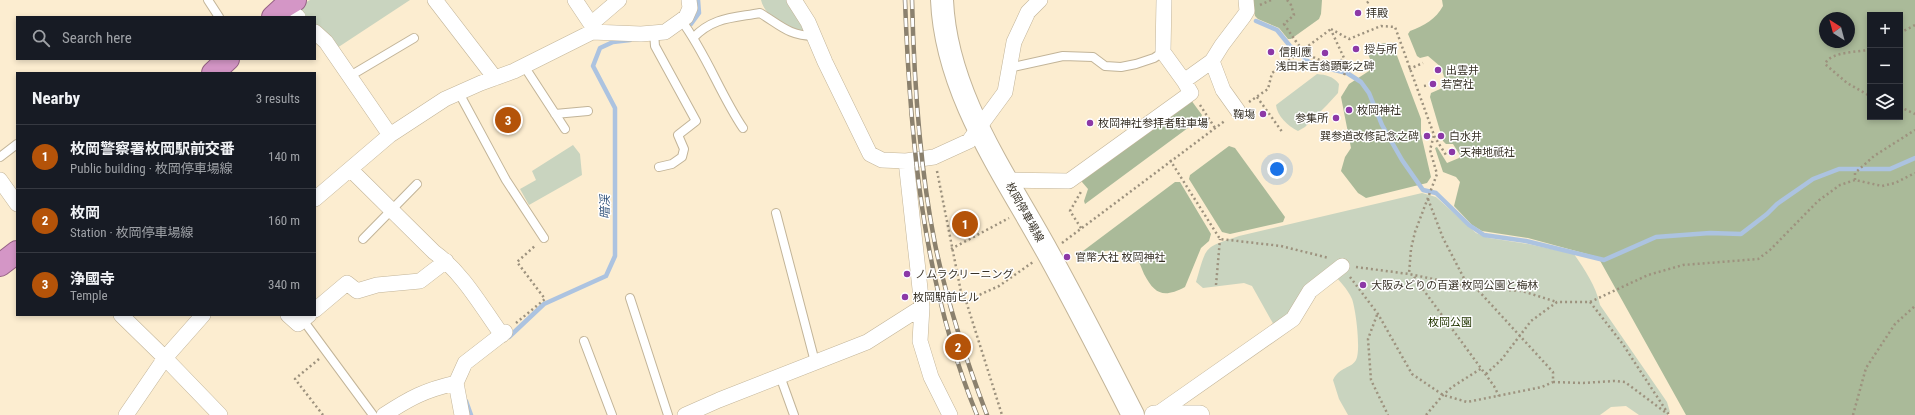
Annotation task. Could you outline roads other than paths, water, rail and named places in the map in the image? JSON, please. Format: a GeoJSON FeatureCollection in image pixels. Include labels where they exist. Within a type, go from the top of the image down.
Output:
{"type":"FeatureCollection","features":[{"type":"Feature","properties":{"kind":"highway"},"geometry":{"type":"LineString","coordinates":[[214,72],[227,60]]}},
{"type":"Feature","properties":{"kind":"highway"},"geometry":{"type":"LineString","coordinates":[[0,266],[16,253]]}},
{"type":"Feature","properties":{"kind":"main road","name":"枚岡停車場線"},"geometry":{"type":"LineString","coordinates":[[942,0],[943,23],[957,78],[978,128],[1024,210],[1039,258],[1132,415]]}},
{"type":"Feature","properties":{"kind":"street"},"geometry":{"type":"LineString","coordinates":[[435,0],[495,78]]}},
{"type":"Feature","properties":{"kind":"street"},"geometry":{"type":"LineString","coordinates":[[575,0],[592,28],[655,38],[682,23],[690,8],[689,0]]}},
{"type":"Feature","properties":{"kind":"street"},"geometry":{"type":"LineString","coordinates":[[316,198],[390,135],[445,99],[524,66],[592,28],[620,0]]}},
{"type":"Feature","properties":{"kind":"street"},"geometry":{"type":"LineString","coordinates":[[794,0],[808,22],[870,154],[882,160],[906,161],[934,157],[969,141],[1004,92],[1014,42],[1028,12],[1040,0]]}},
{"type":"Feature","properties":{"kind":"street"},"geometry":{"type":"LineString","coordinates":[[1164,0],[1163,52],[1187,87]]}},
{"type":"Feature","properties":{"kind":"street"},"geometry":{"type":"LineString","coordinates":[[1007,180],[1068,181],[1187,87],[1212,61],[1244,16],[1247,11],[1246,0]]}},
{"type":"Feature","properties":{"kind":"street"},"geometry":{"type":"LineString","coordinates":[[316,33],[326,42],[390,135]]}},
{"type":"Feature","properties":{"kind":"street"},"geometry":{"type":"LineString","coordinates":[[1212,61],[1223,90],[1238,111]]}},
{"type":"Feature","properties":{"kind":"street"},"geometry":{"type":"LineString","coordinates":[[906,161],[922,307],[920,341],[931,377],[950,415]]}},
{"type":"Feature","properties":{"kind":"street"},"geometry":{"type":"LineString","coordinates":[[350,169],[391,211],[434,252],[446,261],[460,276],[503,333],[465,363],[456,383],[462,415]]}},
{"type":"Feature","properties":{"kind":"street"},"geometry":{"type":"LineString","coordinates":[[0,180],[16,203]]}},
{"type":"Feature","properties":{"kind":"street"},"geometry":{"type":"LineString","coordinates":[[316,309],[347,283],[357,292],[377,285],[420,281],[446,261]]}},
{"type":"Feature","properties":{"kind":"street"},"geometry":{"type":"LineString","coordinates":[[1155,415],[1270,334],[1293,320],[1310,291],[1342,266]]}},
{"type":"Feature","properties":{"kind":"street"},"geometry":{"type":"LineString","coordinates":[[685,415],[867,342],[922,307]]}},
{"type":"Feature","properties":{"kind":"street"},"geometry":{"type":"LineString","coordinates":[[122,316],[166,358],[220,415]]}},
{"type":"Feature","properties":{"kind":"street"},"geometry":{"type":"LineString","coordinates":[[126,415],[166,358],[202,316]]}},
{"type":"Feature","properties":{"kind":"street"},"geometry":{"type":"LineString","coordinates":[[289,316],[298,324],[306,318]]}},
{"type":"Feature","properties":{"kind":"street"},"geometry":{"type":"LineString","coordinates":[[384,415],[410,398],[432,389],[456,383]]}},
{"type":"Feature","properties":{"kind":"street"},"geometry":{"type":"LineString","coordinates":[[1155,415],[1200,415]]}},
{"type":"Feature","properties":{"kind":"lane"},"geometry":{"type":"LineString","coordinates":[[208,0],[218,16]]}},
{"type":"Feature","properties":{"kind":"lane"},"geometry":{"type":"LineString","coordinates":[[692,35],[703,27],[714,22],[760,12],[784,30],[800,36],[814,36]]}},
{"type":"Feature","properties":{"kind":"lane"},"geometry":{"type":"LineString","coordinates":[[682,23],[692,35],[742,128]]}},
{"type":"Feature","properties":{"kind":"lane"},"geometry":{"type":"LineString","coordinates":[[350,76],[414,38]]}},
{"type":"Feature","properties":{"kind":"lane"},"geometry":{"type":"LineString","coordinates":[[655,38],[696,121],[678,135],[684,149],[682,157],[672,164],[659,168]]}},
{"type":"Feature","properties":{"kind":"lane"},"geometry":{"type":"LineString","coordinates":[[1009,68],[1063,56],[1094,57],[1105,66],[1121,67],[1154,58],[1163,52]]}},
{"type":"Feature","properties":{"kind":"lane"},"geometry":{"type":"LineString","coordinates":[[524,66],[565,130]]}},
{"type":"Feature","properties":{"kind":"lane"},"geometry":{"type":"LineString","coordinates":[[459,93],[506,180],[544,238]]}},
{"type":"Feature","properties":{"kind":"lane"},"geometry":{"type":"LineString","coordinates":[[555,114],[588,111]]}},
{"type":"Feature","properties":{"kind":"lane"},"geometry":{"type":"LineString","coordinates":[[0,157],[16,145]]}},
{"type":"Feature","properties":{"kind":"lane"},"geometry":{"type":"LineString","coordinates":[[363,239],[417,184]]}},
{"type":"Feature","properties":{"kind":"lane"},"geometry":{"type":"LineString","coordinates":[[776,213],[816,362]]}},
{"type":"Feature","properties":{"kind":"lane"},"geometry":{"type":"LineString","coordinates":[[630,298],[668,415]]}},
{"type":"Feature","properties":{"kind":"lane"},"geometry":{"type":"LineString","coordinates":[[306,318],[327,352],[373,415]]}},
{"type":"Feature","properties":{"kind":"lane"},"geometry":{"type":"LineString","coordinates":[[584,342],[612,415]]}},
{"type":"Feature","properties":{"kind":"lane"},"geometry":{"type":"LineString","coordinates":[[780,376],[794,415]]}},
{"type":"Feature","properties":{"kind":"waterway","name":"暗渓"},"geometry":{"type":"LineString","coordinates":[[685,27],[691,24],[699,13],[698,0]]}},
{"type":"Feature","properties":{"kind":"waterway"},"geometry":{"type":"LineString","coordinates":[[1256,21],[1277,30],[1290,46],[1309,62],[1347,73],[1361,82],[1369,93],[1382,125],[1402,160],[1423,190],[1436,193],[1469,225],[1484,235],[1526,241],[1604,260],[1656,237],[1710,233],[1741,234],[1767,214],[1777,204],[1813,179],[1839,169],[1890,169],[1915,158]]}},
{"type":"Feature","properties":{"kind":"waterway","name":"暗渓"},"geometry":{"type":"LineString","coordinates":[[509,337],[544,304],[606,276],[615,256],[615,108],[593,66],[600,48],[613,42],[630,40]]}},
{"type":"Feature","properties":{"kind":"waterway","name":"暗渓"},"geometry":{"type":"LineString","coordinates":[[466,401],[471,415]]}},
{"type":"Feature","properties":{"kind":"railway"},"geometry":{"type":"LineString","coordinates":[[905,0],[907,53],[916,158],[932,263],[944,315],[959,365],[977,415]]}},
{"type":"Feature","properties":{"kind":"railway"},"geometry":{"type":"LineString","coordinates":[[912,0],[918,122],[925,184],[935,244],[951,309],[964,352],[987,415]]}},
{"type":"Feature","properties":{"kind":"place","name":"拝殿"},"geometry":{"type":"Point","coordinates":[1358,13]}},
{"type":"Feature","properties":{"kind":"place","name":"授与所"},"geometry":{"type":"Point","coordinates":[1356,49]}},
{"type":"Feature","properties":{"kind":"place","name":"信則應"},"geometry":{"type":"Point","coordinates":[1271,52]}},
{"type":"Feature","properties":{"kind":"place","name":"浅田末吉翁顕彰之碑"},"geometry":{"type":"Point","coordinates":[1325,53]}},
{"type":"Feature","properties":{"kind":"place","name":"出雲井"},"geometry":{"type":"Point","coordinates":[1438,70]}},
{"type":"Feature","properties":{"kind":"place","name":"若宮社"},"geometry":{"type":"Point","coordinates":[1433,84]}},
{"type":"Feature","properties":{"kind":"place","name":"枚岡神社"},"geometry":{"type":"Point","coordinates":[1349,110]}},
{"type":"Feature","properties":{"kind":"place","name":"鞠塲"},"geometry":{"type":"Point","coordinates":[1263,114]}},
{"type":"Feature","properties":{"kind":"place","name":"参集所"},"geometry":{"type":"Point","coordinates":[1336,118]}},
{"type":"Feature","properties":{"kind":"place","name":"浄國寺"},"geometry":{"type":"Point","coordinates":[508,120]}},
{"type":"Feature","properties":{"kind":"place","name":"枚岡神社参拝者駐車場"},"geometry":{"type":"Point","coordinates":[1090,123]}},
{"type":"Feature","properties":{"kind":"place","name":"巽参道改修記念之碑"},"geometry":{"type":"Point","coordinates":[1427,136]}},
{"type":"Feature","properties":{"kind":"place","name":"白水井"},"geometry":{"type":"Point","coordinates":[1441,136]}},
{"type":"Feature","properties":{"kind":"place","name":"天神地祇社"},"geometry":{"type":"Point","coordinates":[1452,152]}},
{"type":"Feature","properties":{"kind":"place","name":"枚岡警察署枚岡駅前交番"},"geometry":{"type":"Point","coordinates":[965,224]}},
{"type":"Feature","properties":{"kind":"place","name":"官幣大社 枚岡神社"},"geometry":{"type":"Point","coordinates":[1067,257]}},
{"type":"Feature","properties":{"kind":"place","name":"ノムラクリーニング"},"geometry":{"type":"Point","coordinates":[907,274]}},
{"type":"Feature","properties":{"kind":"place","name":"大阪みどりの百選 枚岡公園と梅林"},"geometry":{"type":"Point","coordinates":[1363,285]}},
{"type":"Feature","properties":{"kind":"place","name":"枚岡駅前ビル"},"geometry":{"type":"Point","coordinates":[905,297]}},
{"type":"Feature","properties":{"kind":"place","name":"枚岡"},"geometry":{"type":"Point","coordinates":[958,347]}},
{"type":"Feature","properties":{"kind":"park label","name":"枚岡公園"},"geometry":{"type":"Point","coordinates":[1450,322]}}]}
